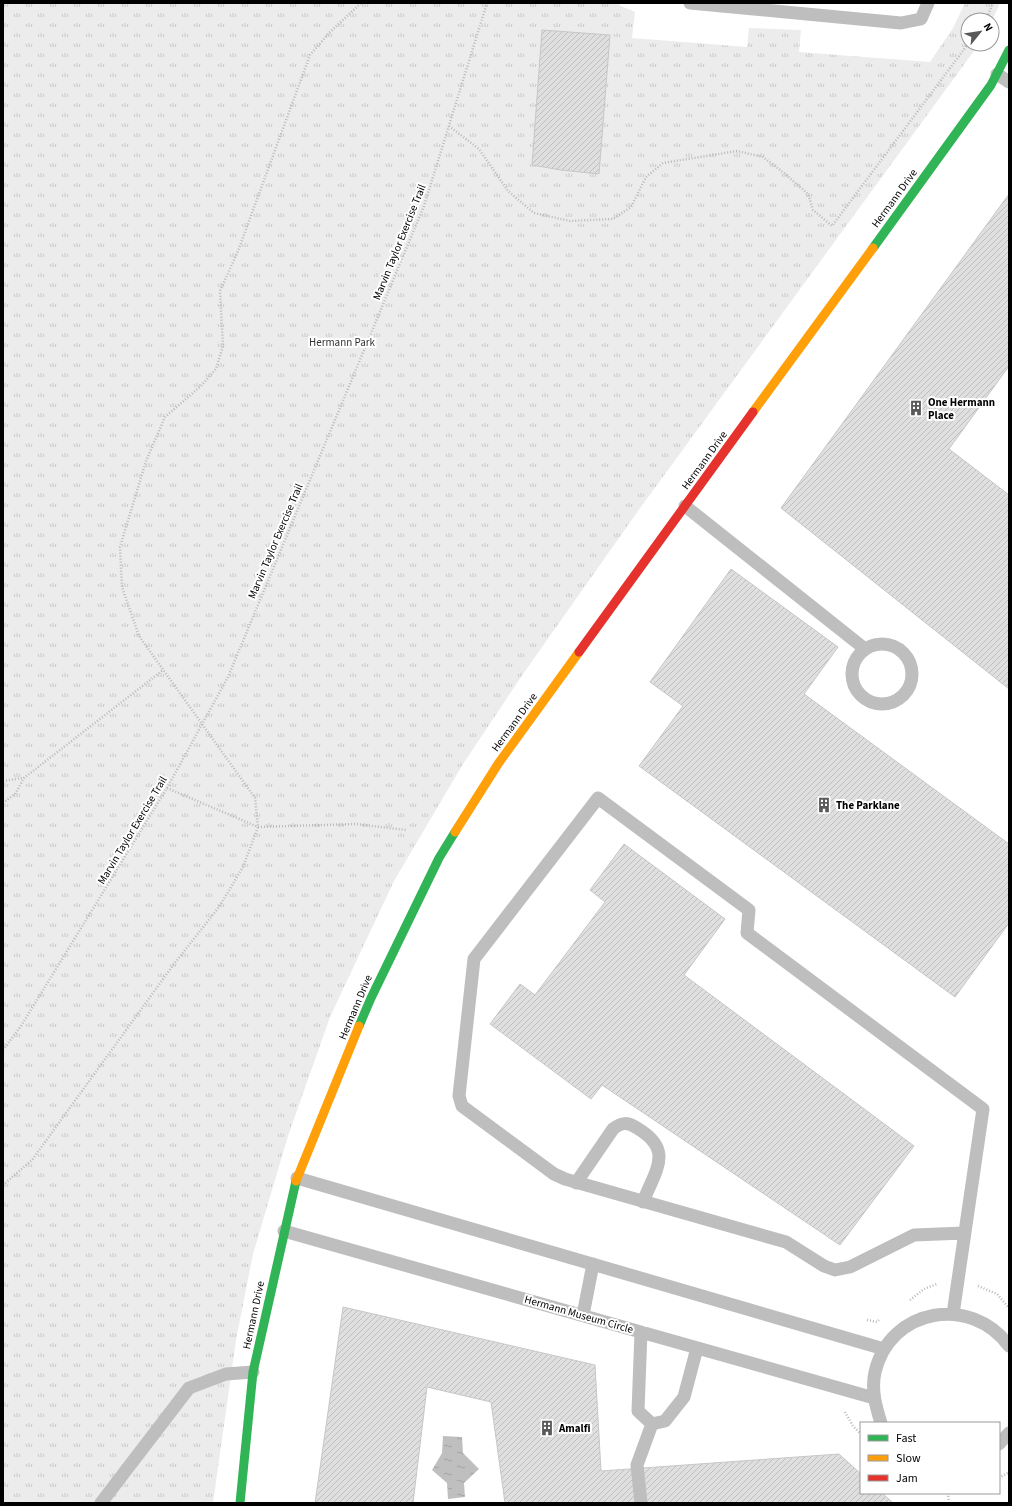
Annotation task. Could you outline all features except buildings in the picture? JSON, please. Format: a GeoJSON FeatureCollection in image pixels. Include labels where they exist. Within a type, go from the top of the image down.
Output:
{"type":"FeatureCollection","features":[{"type":"Feature","properties":{"kind":"street","name":"Hermann Drive"},"geometry":{"type":"LineString","coordinates":[[240,1503],[253,1372],[297,1178],[371,998],[439,858],[498,764],[986,92],[1009,50]]}},
{"type":"Feature","properties":{"kind":"lane"},"geometry":{"type":"LineString","coordinates":[[690,3],[901,23],[921,19],[928,3]]}},
{"type":"Feature","properties":{"kind":"lane"},"geometry":{"type":"LineString","coordinates":[[997,74],[1009,82]]}},
{"type":"Feature","properties":{"kind":"lane"},"geometry":{"type":"LineString","coordinates":[[685,506],[865,649]]}},
{"type":"Feature","properties":{"kind":"lane"},"geometry":{"type":"LineString","coordinates":[[884,644],[893,646],[902,652],[908,660],[912,679],[903,696],[885,704],[875,703],[858,693],[852,674],[854,664],[858,656],[865,649],[874,645],[884,644]]}},
{"type":"Feature","properties":{"kind":"lane"},"geometry":{"type":"LineString","coordinates":[[953,1314],[983,1109],[747,933],[750,910],[598,798],[474,959],[459,1096],[462,1106],[554,1174],[576,1183],[786,1242],[824,1266],[835,1270],[850,1267],[914,1235],[964,1233]]}},
{"type":"Feature","properties":{"kind":"lane"},"geometry":{"type":"LineString","coordinates":[[576,1183],[613,1129],[620,1123],[628,1122],[654,1140],[660,1150],[659,1161],[643,1202]]}},
{"type":"Feature","properties":{"kind":"lane"},"geometry":{"type":"LineString","coordinates":[[297,1178],[884,1349]]}},
{"type":"Feature","properties":{"kind":"lane","name":"Hermann Museum Circle"},"geometry":{"type":"LineString","coordinates":[[284,1232],[874,1398]]}},
{"type":"Feature","properties":{"kind":"lane"},"geometry":{"type":"LineString","coordinates":[[583,1315],[593,1264]]}},
{"type":"Feature","properties":{"kind":"lane"},"geometry":{"type":"LineString","coordinates":[[881,1422],[874,1398],[875,1373],[884,1349],[897,1333],[914,1322],[933,1315],[953,1314],[978,1320],[1000,1334],[1009,1346]]}},
{"type":"Feature","properties":{"kind":"lane"},"geometry":{"type":"LineString","coordinates":[[641,1332],[638,1411],[652,1424]]}},
{"type":"Feature","properties":{"kind":"lane"},"geometry":{"type":"LineString","coordinates":[[652,1424],[665,1421],[684,1397],[697,1348]]}},
{"type":"Feature","properties":{"kind":"lane"},"geometry":{"type":"LineString","coordinates":[[101,1503],[189,1388],[226,1374],[253,1372]]}},
{"type":"Feature","properties":{"kind":"lane"},"geometry":{"type":"LineString","coordinates":[[640,1503],[637,1465],[652,1424]]}},
{"type":"Feature","properties":{"kind":"lane"},"geometry":{"type":"LineString","coordinates":[[1000,1443],[1009,1433]]}},
{"type":"Feature","properties":{"kind":"path"},"geometry":{"type":"LineString","coordinates":[[3,1185],[32,1160],[174,964],[219,907],[243,867],[258,827],[255,798],[139,636],[122,587],[120,547],[146,461],[165,418],[201,386],[216,369],[222,346],[220,291],[238,251],[310,55],[330,32],[361,3]]}},
{"type":"Feature","properties":{"kind":"path","name":"Marvin Taylor Exercise Trail"},"geometry":{"type":"LineString","coordinates":[[3,1050],[21,1026],[167,788],[228,677],[421,214],[486,3]]}},
{"type":"Feature","properties":{"kind":"path"},"geometry":{"type":"LineString","coordinates":[[449,126],[479,149],[508,191],[534,213],[570,221],[613,219],[631,207],[646,177],[663,163],[737,151],[763,157],[784,173],[808,194],[814,210],[832,226],[962,52]]}},
{"type":"Feature","properties":{"kind":"path"},"geometry":{"type":"LineString","coordinates":[[3,803],[15,794],[24,778],[163,670]]}},
{"type":"Feature","properties":{"kind":"path"},"geometry":{"type":"LineString","coordinates":[[3,781],[24,778]]}},
{"type":"Feature","properties":{"kind":"path"},"geometry":{"type":"LineString","coordinates":[[167,788],[258,827],[356,824],[406,830]]}},
{"type":"Feature","properties":{"kind":"path"},"geometry":{"type":"LineString","coordinates":[[907,1302],[924,1289],[948,1280],[976,1285],[997,1294],[1009,1308]]}},
{"type":"Feature","properties":{"kind":"path"},"geometry":{"type":"LineString","coordinates":[[861,1319],[877,1322],[883,1318]]}},
{"type":"Feature","properties":{"kind":"path"},"geometry":{"type":"LineString","coordinates":[[1000,1477],[1009,1472]]}},
{"type":"Feature","properties":{"kind":"green space","name":"Hermann Park"},"geometry":{"type":"Polygon","coordinates":[[[3,3],[618,3],[621,6],[635,12],[632,38],[747,47],[749,28],[801,30],[799,52],[930,62],[953,28],[960,13],[960,52],[973,52],[638,511],[523,674],[463,764],[394,881],[330,1017],[288,1136],[253,1254],[236,1340],[213,1503],[3,1503],[3,3]]]}},
{"type":"Feature","properties":{"kind":"green space","name":"Hermann Park"},"geometry":{"type":"Polygon","coordinates":[[[965,3],[1000,3],[996,12],[961,12],[965,3]]]}},
{"type":"Feature","properties":{"kind":"water"},"geometry":{"type":"Polygon","coordinates":[[[443,1436],[462,1437],[463,1453],[479,1469],[464,1483],[465,1497],[448,1499],[447,1483],[432,1470],[442,1453],[443,1436]]]}},
{"type":"Feature","properties":{"kind":"traffic: fast"},"geometry":{"type":"LineString","coordinates":[[873,248],[991,85],[1009,50]]}},
{"type":"Feature","properties":{"kind":"traffic: fast"},"geometry":{"type":"LineString","coordinates":[[359,1026],[371,998],[439,858],[455,832]]}},
{"type":"Feature","properties":{"kind":"traffic: fast"},"geometry":{"type":"LineString","coordinates":[[240,1503],[253,1372],[296,1181]]}},
{"type":"Feature","properties":{"kind":"traffic: slow"},"geometry":{"type":"LineString","coordinates":[[753,412],[873,248]]}},
{"type":"Feature","properties":{"kind":"traffic: slow"},"geometry":{"type":"LineString","coordinates":[[455,832],[498,764],[579,652]]}},
{"type":"Feature","properties":{"kind":"traffic: slow"},"geometry":{"type":"LineString","coordinates":[[296,1181],[359,1026]]}},
{"type":"Feature","properties":{"kind":"traffic: jam"},"geometry":{"type":"LineString","coordinates":[[579,652],[753,412]]}},
{"type":"Feature","properties":{"kind":"place","name":"One Hermann Place"},"geometry":{"type":"Point","coordinates":[916,408]}},
{"type":"Feature","properties":{"kind":"place","name":"The Parklane"},"geometry":{"type":"Point","coordinates":[824,805]}},
{"type":"Feature","properties":{"kind":"place","name":"Amalfi"},"geometry":{"type":"Point","coordinates":[547,1428]}}]}
